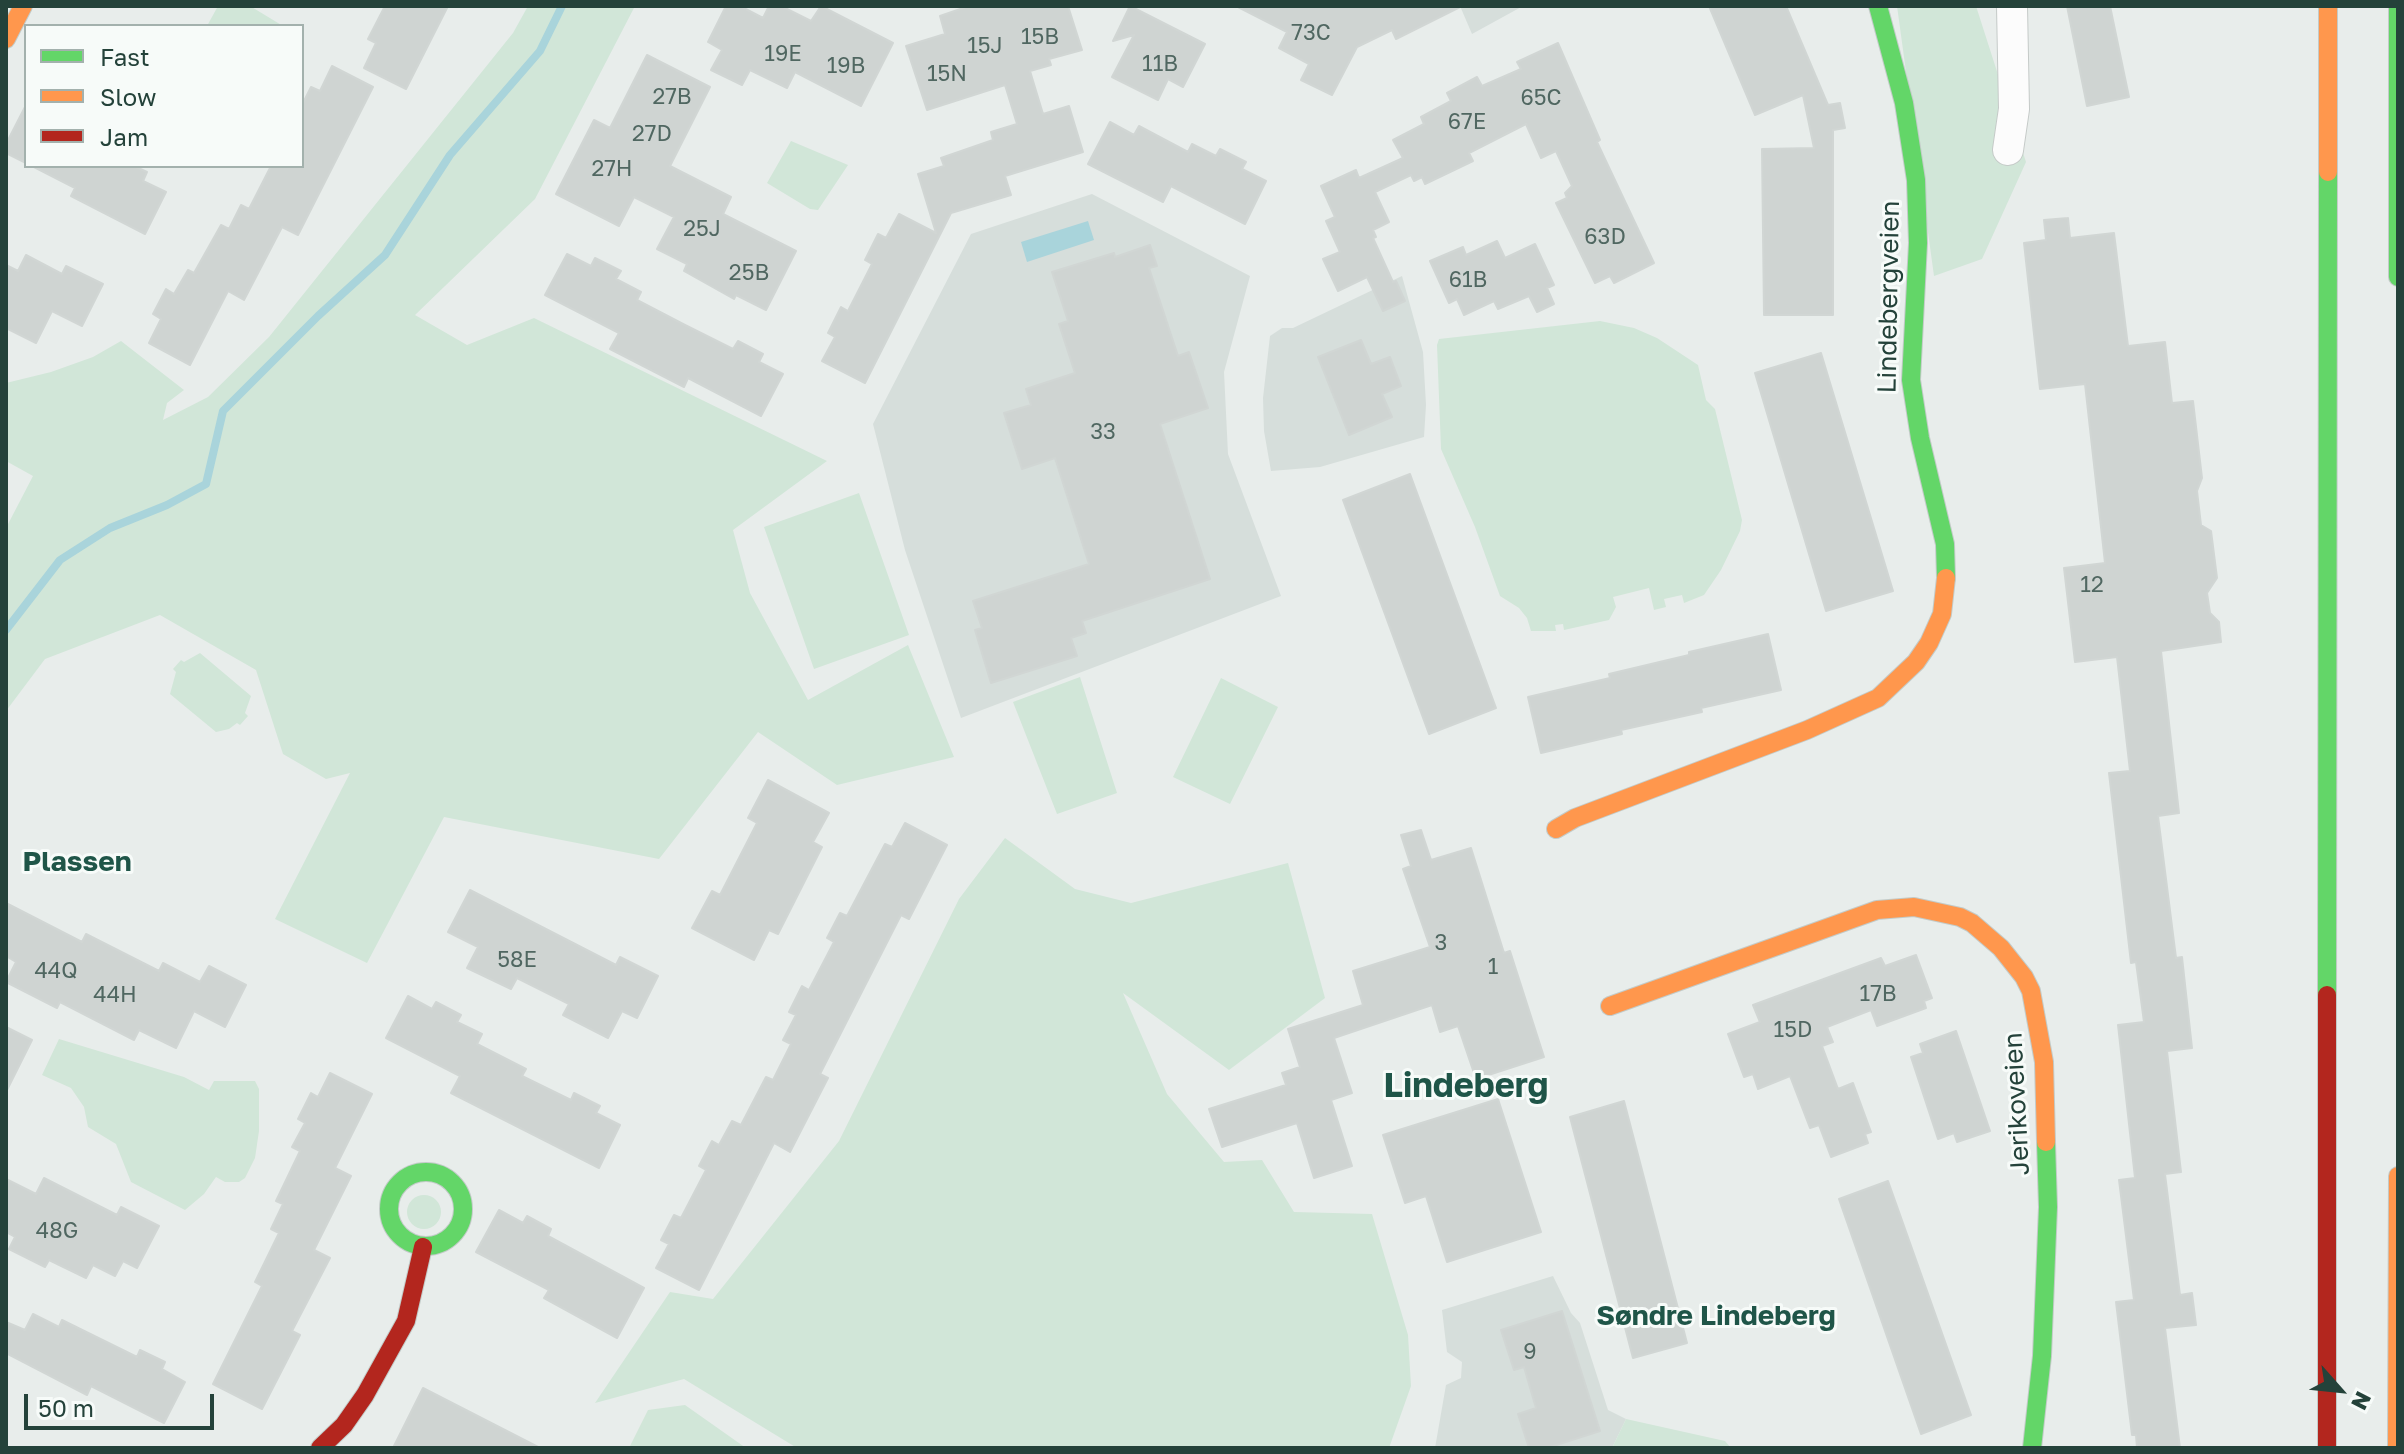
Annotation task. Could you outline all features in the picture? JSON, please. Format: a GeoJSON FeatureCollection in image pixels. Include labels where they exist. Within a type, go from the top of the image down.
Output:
{"type":"FeatureCollection","features":[{"type":"Feature","properties":{"kind":"main road"},"geometry":{"type":"LineString","coordinates":[[6,39],[23,6]]}},
{"type":"Feature","properties":{"kind":"main road","name":"Lindebergveien"},"geometry":{"type":"LineString","coordinates":[[1556,829],[1575,818],[1829,721],[1878,698],[1916,662],[1942,614],[1947,566],[1945,544],[1920,438],[1911,380],[1918,243],[1916,180],[1904,103],[1878,6]]}},
{"type":"Feature","properties":{"kind":"main road"},"geometry":{"type":"LineString","coordinates":[[2327,1448],[2328,6]]}},
{"type":"Feature","properties":{"kind":"main road"},"geometry":{"type":"LineString","coordinates":[[2398,6],[2398,277]]}},
{"type":"Feature","properties":{"kind":"main road","name":"Jerikoveien"},"geometry":{"type":"LineString","coordinates":[[1610,1006],[1877,910],[1914,907],[1960,917],[1972,923],[2001,948],[2031,991],[2044,1062],[2048,1207],[2042,1356],[2032,1448]]}},
{"type":"Feature","properties":{"kind":"main road"},"geometry":{"type":"LineString","coordinates":[[423,1172],[444,1177],[459,1193],[463,1214],[455,1233],[441,1244],[423,1247],[400,1238],[388,1216],[388,1204],[400,1182],[410,1175],[423,1172]]}},
{"type":"Feature","properties":{"kind":"main road"},"geometry":{"type":"LineString","coordinates":[[2397,1448],[2398,1176]]}},
{"type":"Feature","properties":{"kind":"main road"},"geometry":{"type":"LineString","coordinates":[[320,1448],[344,1425],[365,1395],[399,1335],[406,1321],[423,1247]]}},
{"type":"Feature","properties":{"kind":"street"},"geometry":{"type":"LineString","coordinates":[[2008,150],[2014,109],[2012,6]]}},
{"type":"Feature","properties":{"kind":"shaded area"},"geometry":{"type":"Polygon","coordinates":[[[1460,6],[1523,6],[1472,34],[1460,6]]]}},
{"type":"Feature","properties":{"kind":"shaded area"},"geometry":{"type":"Polygon","coordinates":[[[1092,194],[1250,276],[1224,372],[1228,454],[1281,596],[961,718],[905,550],[873,424],[971,234],[1092,194]]]}},
{"type":"Feature","properties":{"kind":"shaded area"},"geometry":{"type":"Polygon","coordinates":[[[1402,276],[1423,352],[1424,437],[1320,467],[1271,471],[1264,431],[1263,398],[1270,336],[1402,276]]]}},
{"type":"Feature","properties":{"kind":"shaded area"},"geometry":{"type":"Polygon","coordinates":[[[1553,1276],[1571,1313],[1580,1323],[1608,1410],[1626,1419],[1612,1448],[1435,1448],[1446,1385],[1461,1378],[1462,1362],[1447,1352],[1442,1310],[1553,1276]]]}},
{"type":"Feature","properties":{"kind":"green space"},"geometry":{"type":"Polygon","coordinates":[[[218,6],[250,6],[280,24],[208,24],[218,6]]]}},
{"type":"Feature","properties":{"kind":"green space"},"geometry":{"type":"Polygon","coordinates":[[[528,6],[635,6],[535,199],[415,315],[467,345],[534,318],[827,461],[733,530],[750,593],[808,700],[908,645],[954,757],[837,785],[758,732],[659,859],[444,817],[367,963],[275,919],[350,773],[326,779],[283,754],[256,670],[160,615],[45,659],[6,711],[6,528],[33,476],[6,461],[6,383],[93,357],[121,341],[184,390],[167,403],[163,420],[208,397],[269,337],[513,33],[528,6]]]}},
{"type":"Feature","properties":{"kind":"green space"},"geometry":{"type":"Polygon","coordinates":[[[1897,6],[1976,6],[2026,162],[1982,259],[1934,276],[1897,6]]]}},
{"type":"Feature","properties":{"kind":"green space"},"geometry":{"type":"Polygon","coordinates":[[[791,141],[848,165],[818,210],[810,209],[767,183],[791,141]]]}},
{"type":"Feature","properties":{"kind":"green space"},"geometry":{"type":"Polygon","coordinates":[[[1600,321],[1634,328],[1657,338],[1698,365],[1706,400],[1715,409],[1742,520],[1740,531],[1721,570],[1704,595],[1684,603],[1682,595],[1664,599],[1666,607],[1654,610],[1649,588],[1613,597],[1616,607],[1609,620],[1564,630],[1563,624],[1555,625],[1556,631],[1531,631],[1527,618],[1519,608],[1500,596],[1475,527],[1441,449],[1437,345],[1439,339],[1600,321]]]}},
{"type":"Feature","properties":{"kind":"green space"},"geometry":{"type":"Polygon","coordinates":[[[859,493],[909,635],[814,669],[764,527],[859,493]]]}},
{"type":"Feature","properties":{"kind":"green space"},"geometry":{"type":"Polygon","coordinates":[[[200,653],[251,696],[245,713],[248,716],[240,725],[237,723],[216,732],[170,694],[176,672],[173,669],[181,660],[184,662],[200,653]]]}},
{"type":"Feature","properties":{"kind":"green space"},"geometry":{"type":"Polygon","coordinates":[[[1080,677],[1117,793],[1057,814],[1013,702],[1080,677]]]}},
{"type":"Feature","properties":{"kind":"green space"},"geometry":{"type":"Polygon","coordinates":[[[1221,678],[1278,707],[1230,804],[1173,777],[1221,678]]]}},
{"type":"Feature","properties":{"kind":"green space"},"geometry":{"type":"Polygon","coordinates":[[[1005,838],[1075,889],[1131,903],[1288,863],[1325,998],[1229,1070],[1123,993],[1167,1094],[1224,1162],[1262,1160],[1294,1212],[1372,1214],[1408,1335],[1411,1386],[1389,1448],[797,1448],[684,1379],[595,1403],[670,1292],[713,1299],[839,1141],[959,899],[1005,838]]]}},
{"type":"Feature","properties":{"kind":"green space"},"geometry":{"type":"Polygon","coordinates":[[[59,1039],[184,1077],[209,1090],[214,1081],[255,1081],[259,1089],[259,1131],[255,1158],[245,1178],[239,1182],[225,1182],[216,1177],[204,1194],[185,1210],[131,1182],[116,1144],[88,1127],[84,1107],[71,1088],[42,1075],[59,1039]]]}},
{"type":"Feature","properties":{"kind":"green space"},"geometry":{"type":"Polygon","coordinates":[[[424,1195],[436,1200],[441,1212],[436,1224],[424,1229],[412,1224],[407,1212],[412,1200],[424,1195]]]}},
{"type":"Feature","properties":{"kind":"green space"},"geometry":{"type":"Polygon","coordinates":[[[685,1405],[746,1448],[629,1448],[648,1410],[685,1405]]]}},
{"type":"Feature","properties":{"kind":"green space"},"geometry":{"type":"Polygon","coordinates":[[[1626,1419],[1725,1441],[1731,1448],[1612,1448],[1626,1419]]]}},
{"type":"Feature","properties":{"kind":"water"},"geometry":{"type":"Polygon","coordinates":[[[1088,221],[1094,240],[1027,262],[1021,242],[1088,221]]]}},
{"type":"Feature","properties":{"kind":"building"},"geometry":{"type":"Polygon","coordinates":[[[385,6],[448,6],[406,89],[364,68],[376,43],[368,39],[385,6]]]}},
{"type":"Feature","properties":{"kind":"building"},"geometry":{"type":"Polygon","coordinates":[[[726,6],[740,6],[763,18],[769,6],[781,6],[811,21],[821,6],[893,43],[861,106],[795,72],[787,88],[750,70],[742,85],[711,70],[722,50],[708,42],[726,6]]]}},
{"type":"Feature","properties":{"kind":"building"},"geometry":{"type":"Polygon","coordinates":[[[969,6],[1068,6],[1082,50],[1049,59],[1051,65],[1030,71],[1043,114],[1069,106],[1083,152],[1005,176],[1011,195],[951,213],[865,383],[822,361],[835,337],[828,333],[841,307],[848,311],[872,264],[865,260],[878,234],[886,238],[899,214],[936,233],[918,174],[944,166],[941,158],[993,140],[991,132],[1017,124],[1005,85],[927,110],[906,46],[945,34],[940,16],[969,6]]]}},
{"type":"Feature","properties":{"kind":"building"},"geometry":{"type":"Polygon","coordinates":[[[1130,6],[1205,44],[1183,87],[1168,79],[1158,100],[1112,77],[1134,35],[1113,41],[1130,6]]]}},
{"type":"Feature","properties":{"kind":"building"},"geometry":{"type":"Polygon","coordinates":[[[1236,6],[1462,6],[1396,39],[1392,30],[1357,47],[1332,95],[1301,80],[1309,64],[1279,48],[1287,32],[1236,6]]]}},
{"type":"Feature","properties":{"kind":"building"},"geometry":{"type":"Polygon","coordinates":[[[1709,6],[1786,6],[1828,105],[1840,103],[1845,128],[1833,130],[1833,315],[1764,315],[1762,149],[1814,148],[1803,95],[1755,115],[1709,6]]]}},
{"type":"Feature","properties":{"kind":"building"},"geometry":{"type":"Polygon","coordinates":[[[2067,6],[2110,6],[2129,97],[2087,106],[2067,6]]]}},
{"type":"Feature","properties":{"kind":"building"},"geometry":{"type":"Polygon","coordinates":[[[1558,43],[1600,140],[1597,142],[1654,263],[1614,283],[1610,276],[1595,283],[1556,203],[1567,198],[1565,193],[1572,186],[1556,151],[1541,158],[1526,124],[1469,153],[1473,161],[1425,184],[1422,177],[1414,181],[1411,175],[1375,192],[1389,222],[1373,230],[1376,237],[1373,238],[1405,301],[1383,311],[1367,277],[1338,291],[1323,259],[1340,252],[1326,221],[1335,217],[1321,186],[1356,170],[1359,178],[1403,158],[1393,140],[1424,124],[1421,117],[1451,101],[1447,93],[1477,77],[1482,86],[1521,69],[1517,62],[1558,43]]]}},
{"type":"Feature","properties":{"kind":"building"},"geometry":{"type":"Polygon","coordinates":[[[647,55],[710,87],[670,166],[731,197],[723,214],[796,251],[766,310],[736,295],[734,299],[684,271],[687,264],[657,249],[674,217],[634,197],[619,226],[556,194],[594,120],[610,128],[647,55]]]}},
{"type":"Feature","properties":{"kind":"building"},"geometry":{"type":"Polygon","coordinates":[[[332,66],[373,87],[298,235],[282,227],[244,300],[228,291],[190,365],[149,343],[161,319],[153,314],[166,289],[174,294],[188,270],[194,273],[221,225],[229,229],[241,205],[249,209],[270,168],[304,168],[304,101],[311,87],[320,91],[332,66]]]}},
{"type":"Feature","properties":{"kind":"building"},"geometry":{"type":"Polygon","coordinates":[[[24,109],[24,162],[6,153],[6,144],[24,109]]]}},
{"type":"Feature","properties":{"kind":"building"},"geometry":{"type":"Polygon","coordinates":[[[1110,122],[1134,135],[1139,126],[1188,152],[1192,144],[1216,156],[1220,149],[1246,162],[1242,169],[1266,181],[1245,224],[1171,186],[1163,202],[1088,164],[1110,122]]]}},
{"type":"Feature","properties":{"kind":"building"},"geometry":{"type":"Polygon","coordinates":[[[36,168],[138,168],[147,172],[143,181],[166,192],[145,234],[71,196],[75,188],[36,168]]]}},
{"type":"Feature","properties":{"kind":"building"},"geometry":{"type":"Polygon","coordinates":[[[2068,218],[2070,238],[2114,233],[2128,346],[2165,342],[2172,403],[2193,401],[2202,478],[2197,491],[2201,525],[2211,531],[2217,578],[2207,593],[2210,613],[2219,622],[2221,642],[2161,651],[2179,813],[2158,816],[2176,958],[2182,957],[2192,1048],[2167,1051],[2181,1172],[2165,1174],[2180,1295],[2192,1293],[2196,1325],[2165,1328],[2180,1448],[2137,1448],[2136,1435],[2132,1435],[2116,1302],[2134,1300],[2119,1180],[2135,1178],[2118,1025],[2144,1022],[2136,962],[2131,963],[2109,773],[2130,771],[2117,657],[2075,662],[2064,568],[2105,563],[2085,384],[2040,389],[2024,243],[2046,240],[2044,220],[2068,218]]]}},
{"type":"Feature","properties":{"kind":"building"},"geometry":{"type":"Polygon","coordinates":[[[1497,241],[1505,258],[1535,244],[1554,285],[1547,288],[1554,304],[1537,312],[1529,296],[1498,309],[1494,301],[1464,315],[1457,299],[1449,303],[1430,261],[1463,247],[1466,255],[1497,241]]]}},
{"type":"Feature","properties":{"kind":"building"},"geometry":{"type":"Polygon","coordinates":[[[1150,245],[1157,266],[1149,268],[1178,356],[1189,352],[1208,408],[1160,424],[1210,579],[1082,621],[1086,633],[1071,638],[1077,656],[991,683],[975,630],[982,628],[973,601],[1089,564],[1055,458],[1022,469],[1004,413],[1031,405],[1026,389],[1075,373],[1059,324],[1068,321],[1052,272],[1150,245]]]}},
{"type":"Feature","properties":{"kind":"building"},"geometry":{"type":"Polygon","coordinates":[[[567,254],[591,266],[595,258],[621,271],[616,279],[641,292],[637,300],[685,325],[733,349],[738,341],[763,354],[759,362],[783,374],[761,416],[688,378],[684,387],[610,349],[619,333],[545,295],[567,254]]]}},
{"type":"Feature","properties":{"kind":"building"},"geometry":{"type":"Polygon","coordinates":[[[26,255],[62,274],[66,266],[103,284],[82,326],[52,311],[36,343],[6,328],[6,265],[18,271],[26,255]]]}},
{"type":"Feature","properties":{"kind":"building"},"geometry":{"type":"Polygon","coordinates":[[[1361,340],[1371,364],[1390,357],[1401,386],[1382,394],[1392,417],[1349,435],[1318,357],[1361,340]]]}},
{"type":"Feature","properties":{"kind":"building"},"geometry":{"type":"Polygon","coordinates":[[[1821,353],[1893,591],[1826,611],[1755,373],[1821,353]]]}},
{"type":"Feature","properties":{"kind":"building"},"geometry":{"type":"Polygon","coordinates":[[[1410,474],[1496,708],[1429,734],[1343,500],[1410,474]]]}},
{"type":"Feature","properties":{"kind":"building"},"geometry":{"type":"Polygon","coordinates":[[[1768,634],[1781,690],[1701,708],[1702,712],[1621,730],[1622,734],[1541,753],[1528,697],[1610,678],[1609,674],[1689,655],[1689,652],[1768,634]]]}},
{"type":"Feature","properties":{"kind":"building"},"geometry":{"type":"Polygon","coordinates":[[[768,780],[829,813],[813,842],[822,847],[778,934],[769,930],[754,960],[692,928],[712,891],[720,895],[757,823],[748,818],[768,780]]]}},
{"type":"Feature","properties":{"kind":"building"},"geometry":{"type":"Polygon","coordinates":[[[905,823],[947,845],[909,919],[901,915],[820,1074],[828,1078],[790,1152],[774,1143],[699,1290],[656,1268],[669,1244],[661,1240],[674,1215],[681,1218],[706,1170],[699,1166],[712,1141],[719,1145],[732,1121],[741,1125],[766,1077],[773,1080],[791,1044],[783,1040],[796,1015],[789,1012],[802,986],[809,990],[834,942],[827,938],[840,913],[847,916],[885,844],[892,847],[905,823]]]}},
{"type":"Feature","properties":{"kind":"building"},"geometry":{"type":"Polygon","coordinates":[[[1421,830],[1431,860],[1471,848],[1504,953],[1510,951],[1544,1057],[1476,1079],[1458,1026],[1440,1032],[1432,1005],[1334,1038],[1352,1093],[1331,1100],[1352,1166],[1314,1178],[1297,1123],[1222,1147],[1209,1109],[1286,1085],[1282,1073],[1300,1067],[1288,1029],[1363,1005],[1353,971],[1430,947],[1403,869],[1411,866],[1401,835],[1421,830]]]}},
{"type":"Feature","properties":{"kind":"building"},"geometry":{"type":"Polygon","coordinates":[[[470,890],[616,965],[620,957],[658,976],[637,1018],[622,1011],[608,1038],[563,1015],[569,1004],[517,978],[511,989],[467,968],[478,947],[448,932],[470,890]]]}},
{"type":"Feature","properties":{"kind":"building"},"geometry":{"type":"Polygon","coordinates":[[[6,903],[82,942],[86,934],[159,971],[163,963],[200,982],[209,966],[246,985],[225,1027],[194,1011],[176,1048],[139,1030],[134,1040],[60,1002],[57,1008],[6,982],[16,962],[6,956],[6,903]]]}},
{"type":"Feature","properties":{"kind":"building"},"geometry":{"type":"Polygon","coordinates":[[[1916,955],[1932,998],[1924,1001],[1926,1008],[1877,1026],[1871,1010],[1827,1027],[1833,1042],[1822,1046],[1838,1089],[1853,1083],[1871,1132],[1865,1134],[1868,1143],[1831,1157],[1819,1125],[1810,1128],[1790,1076],[1758,1089],[1753,1074],[1744,1077],[1728,1034],[1760,1022],[1753,1005],[1881,958],[1885,966],[1916,955]]]}},
{"type":"Feature","properties":{"kind":"building"},"geometry":{"type":"Polygon","coordinates":[[[408,996],[432,1009],[436,1002],[461,1015],[457,1022],[482,1034],[477,1044],[526,1069],[522,1076],[571,1100],[574,1093],[600,1106],[596,1113],[620,1125],[599,1168],[451,1093],[460,1076],[386,1038],[408,996]]]}},
{"type":"Feature","properties":{"kind":"building"},"geometry":{"type":"Polygon","coordinates":[[[6,1027],[32,1040],[6,1092],[6,1027]]]}},
{"type":"Feature","properties":{"kind":"building"},"geometry":{"type":"Polygon","coordinates":[[[1956,1031],[1990,1131],[1957,1142],[1954,1133],[1938,1139],[1911,1057],[1923,1053],[1920,1044],[1956,1031]]]}},
{"type":"Feature","properties":{"kind":"building"},"geometry":{"type":"Polygon","coordinates":[[[330,1073],[372,1094],[335,1168],[351,1176],[314,1250],[330,1258],[292,1331],[300,1335],[262,1409],[213,1384],[262,1286],[255,1282],[279,1233],[271,1229],[283,1204],[276,1201],[300,1151],[292,1147],[305,1123],[298,1119],[311,1093],[318,1097],[330,1073]]]}},
{"type":"Feature","properties":{"kind":"building"},"geometry":{"type":"Polygon","coordinates":[[[1498,1099],[1541,1232],[1447,1262],[1426,1196],[1405,1203],[1383,1135],[1498,1099]]]}},
{"type":"Feature","properties":{"kind":"building"},"geometry":{"type":"Polygon","coordinates":[[[1624,1101],[1687,1343],[1633,1358],[1570,1117],[1624,1101]]]}},
{"type":"Feature","properties":{"kind":"building"},"geometry":{"type":"Polygon","coordinates":[[[44,1178],[117,1215],[121,1207],[159,1226],[137,1268],[123,1261],[115,1276],[93,1265],[86,1278],[49,1260],[45,1267],[9,1249],[15,1237],[6,1232],[6,1179],[36,1194],[44,1178]]]}},
{"type":"Feature","properties":{"kind":"building"},"geometry":{"type":"Polygon","coordinates":[[[1888,1181],[1971,1415],[1921,1434],[1839,1199],[1888,1181]]]}},
{"type":"Feature","properties":{"kind":"building"},"geometry":{"type":"Polygon","coordinates":[[[499,1210],[523,1223],[527,1216],[551,1229],[548,1236],[644,1288],[617,1338],[544,1298],[549,1290],[476,1252],[499,1210]]]}},
{"type":"Feature","properties":{"kind":"building"},"geometry":{"type":"Polygon","coordinates":[[[1562,1311],[1600,1431],[1547,1448],[1529,1448],[1518,1414],[1536,1408],[1524,1367],[1514,1370],[1501,1330],[1562,1311]]]}},
{"type":"Feature","properties":{"kind":"building"},"geometry":{"type":"Polygon","coordinates":[[[33,1314],[59,1327],[62,1320],[137,1357],[140,1350],[165,1362],[162,1369],[185,1382],[164,1423],[91,1386],[87,1395],[6,1353],[6,1322],[25,1330],[33,1314]]]}},
{"type":"Feature","properties":{"kind":"building"},"geometry":{"type":"Polygon","coordinates":[[[423,1388],[540,1448],[393,1448],[423,1388]]]}},
{"type":"Feature","properties":{"kind":"waterway"},"geometry":{"type":"LineString","coordinates":[[6,630],[60,560],[110,528],[167,505],[206,484],[223,411],[318,316],[385,255],[450,155],[540,51],[562,6]]}},
{"type":"Feature","properties":{"kind":"traffic: fast"},"geometry":{"type":"LineString","coordinates":[[1878,6],[1904,103],[1916,180],[1918,243],[1911,380],[1920,438],[1945,544],[1946,578]]}},
{"type":"Feature","properties":{"kind":"traffic: fast"},"geometry":{"type":"LineString","coordinates":[[2398,6],[2398,277]]}},
{"type":"Feature","properties":{"kind":"traffic: fast"},"geometry":{"type":"LineString","coordinates":[[2327,995],[2328,172]]}},
{"type":"Feature","properties":{"kind":"traffic: fast"},"geometry":{"type":"LineString","coordinates":[[2032,1448],[2042,1356],[2048,1207],[2046,1142]]}},
{"type":"Feature","properties":{"kind":"traffic: fast"},"geometry":{"type":"LineString","coordinates":[[419,1172],[433,1172],[447,1178],[457,1188],[463,1209],[461,1223],[447,1240],[433,1246],[419,1246],[405,1240],[395,1230],[389,1216],[389,1202],[395,1188],[405,1178],[419,1172]]}},
{"type":"Feature","properties":{"kind":"traffic: slow"},"geometry":{"type":"LineString","coordinates":[[6,39],[23,6]]}},
{"type":"Feature","properties":{"kind":"traffic: slow"},"geometry":{"type":"LineString","coordinates":[[2328,6],[2328,172]]}},
{"type":"Feature","properties":{"kind":"traffic: slow"},"geometry":{"type":"LineString","coordinates":[[1556,829],[1575,818],[1807,730],[1878,698],[1916,662],[1929,643],[1942,614],[1946,578]]}},
{"type":"Feature","properties":{"kind":"traffic: slow"},"geometry":{"type":"LineString","coordinates":[[1610,1006],[1877,910],[1914,907],[1960,917],[1972,923],[2001,948],[2031,991],[2044,1062],[2046,1142]]}},
{"type":"Feature","properties":{"kind":"traffic: slow"},"geometry":{"type":"LineString","coordinates":[[2397,1448],[2398,1176]]}},
{"type":"Feature","properties":{"kind":"traffic: jam"},"geometry":{"type":"LineString","coordinates":[[2327,995],[2327,1448]]}},
{"type":"Feature","properties":{"kind":"traffic: jam"},"geometry":{"type":"LineString","coordinates":[[320,1448],[344,1425],[365,1395],[406,1321],[423,1247]]}},
{"type":"Feature","properties":{"kind":"district","name":"Plassen"},"geometry":{"type":"Point","coordinates":[77,862]}},
{"type":"Feature","properties":{"kind":"district","name":"Lindeberg"},"geometry":{"type":"Point","coordinates":[1466,1086]}},
{"type":"Feature","properties":{"kind":"district","name":"Søndre Lindeberg"},"geometry":{"type":"Point","coordinates":[1716,1316]}}]}
